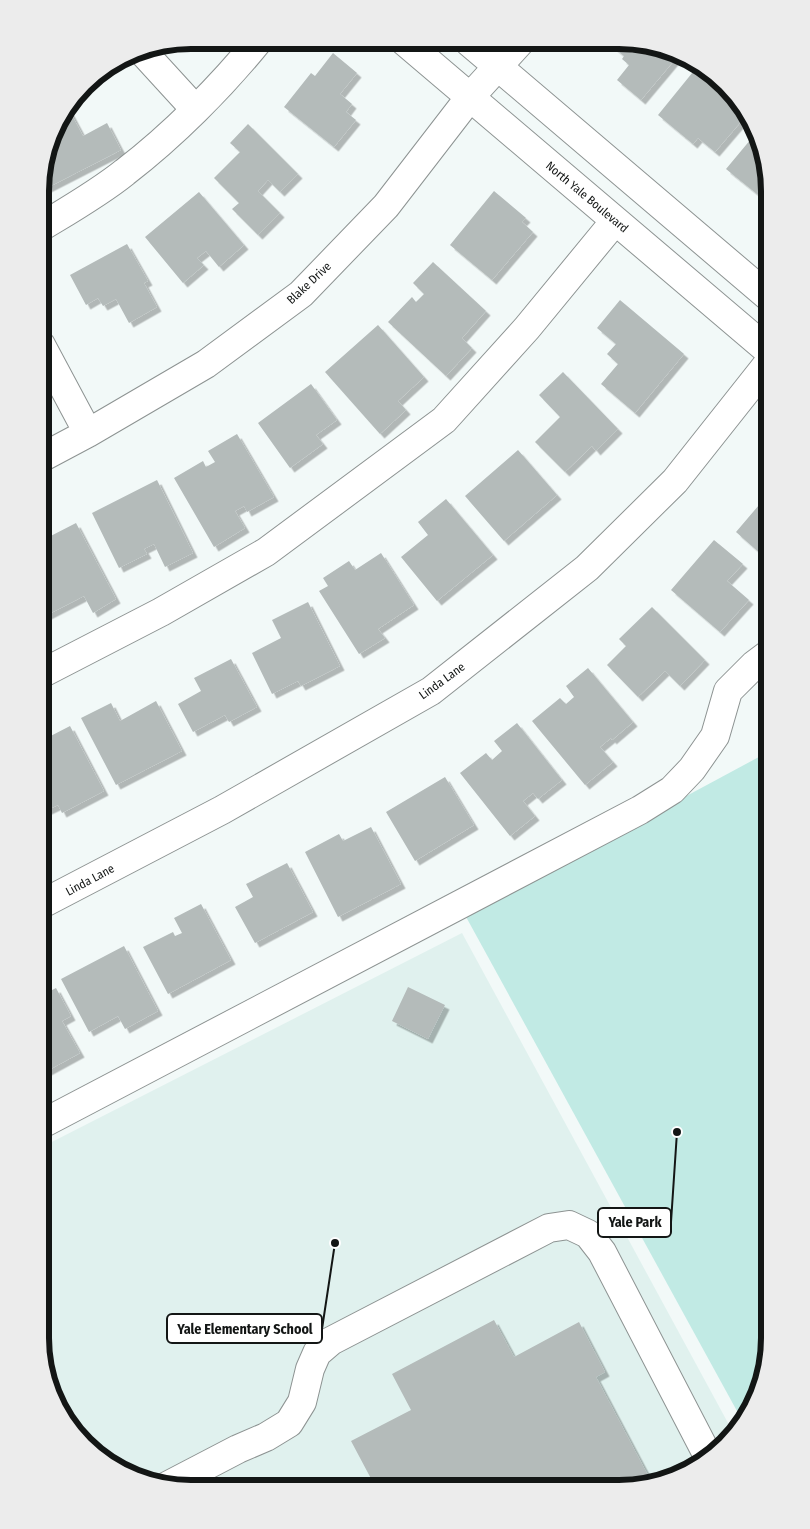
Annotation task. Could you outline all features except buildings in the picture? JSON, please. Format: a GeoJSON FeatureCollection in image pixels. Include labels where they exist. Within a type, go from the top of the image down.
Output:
{"type":"FeatureCollection","features":[{"type":"Feature","properties":{"kind":"street"},"geometry":{"type":"LineString","coordinates":[[49,222],[124,173],[178,126],[252,49]]}},
{"type":"Feature","properties":{"kind":"street","name":"North Yale Boulevard"},"geometry":{"type":"LineString","coordinates":[[413,49],[761,344]]}},
{"type":"Feature","properties":{"kind":"street"},"geometry":{"type":"LineString","coordinates":[[477,49],[761,290]]}},
{"type":"Feature","properties":{"kind":"street","name":"Blake Drive"},"geometry":{"type":"LineString","coordinates":[[49,454],[206,364],[301,294],[386,206],[470,97],[514,49]]}},
{"type":"Feature","properties":{"kind":"street"},"geometry":{"type":"LineString","coordinates":[[147,56],[195,109]]}},
{"type":"Feature","properties":{"kind":"street"},"geometry":{"type":"LineString","coordinates":[[49,670],[161,612],[266,552],[444,420],[528,328],[615,221]]}},
{"type":"Feature","properties":{"kind":"street"},"geometry":{"type":"LineString","coordinates":[[49,360],[88,433]]}},
{"type":"Feature","properties":{"kind":"street","name":"Linda Lane"},"geometry":{"type":"LineString","coordinates":[[49,900],[222,810],[431,691],[587,568],[675,481],[761,373]]}},
{"type":"Feature","properties":{"kind":"street"},"geometry":{"type":"LineString","coordinates":[[49,1120],[640,810],[672,790],[692,769],[715,736],[728,691],[761,660]]}},
{"type":"Feature","properties":{"kind":"street"},"geometry":{"type":"LineString","coordinates":[[180,1479],[238,1449],[266,1437],[289,1423],[302,1402],[310,1369],[317,1353],[331,1341],[549,1228],[570,1225],[588,1234],[602,1252],[705,1451]]}},
{"type":"Feature","properties":{"kind":"shaded area"},"geometry":{"type":"Polygon","coordinates":[[[761,756],[761,1347],[759,1366],[754,1384],[739,1414],[465,915],[761,756]]]}},
{"type":"Feature","properties":{"kind":"shaded area"},"geometry":{"type":"Polygon","coordinates":[[[462,933],[730,1427],[720,1439],[682,1466],[665,1473],[637,1479],[191,1480],[173,1479],[137,1469],[120,1461],[90,1439],[63,1401],[51,1366],[49,1338],[49,1143],[462,933]]]}},
{"type":"Feature","properties":{"kind":"place","name":"Yale Park"},"geometry":{"type":"Point","coordinates":[677,1132]}},
{"type":"Feature","properties":{"kind":"place","name":"Yale Elementary School"},"geometry":{"type":"Point","coordinates":[335,1243]}}]}
